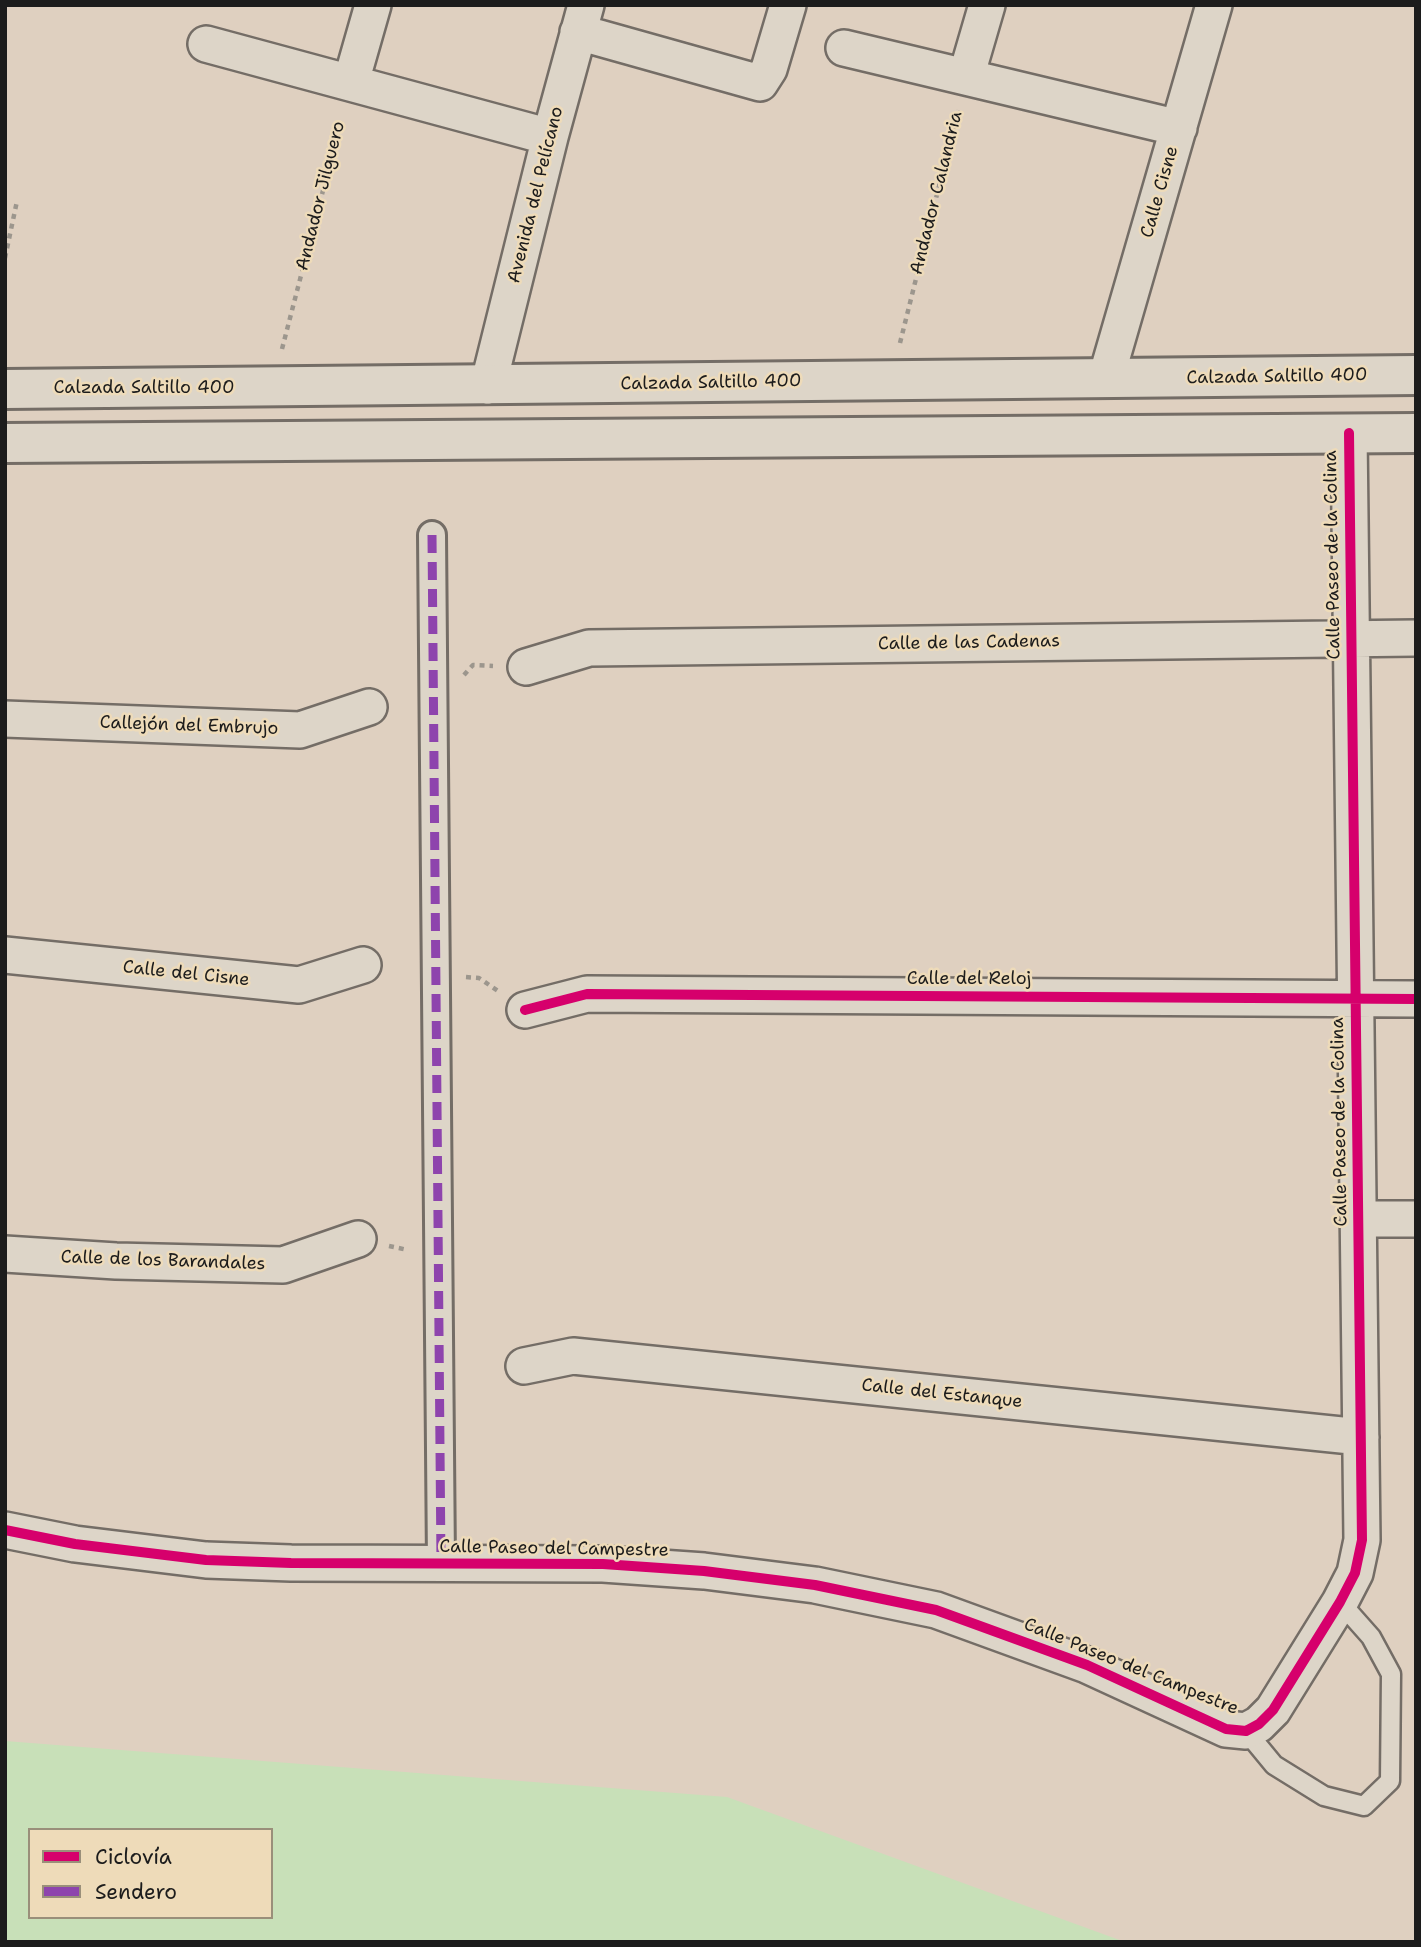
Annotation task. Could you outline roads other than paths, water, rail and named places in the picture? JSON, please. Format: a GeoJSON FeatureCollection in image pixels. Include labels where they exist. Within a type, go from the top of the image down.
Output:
{"type":"FeatureCollection","features":[{"type":"Feature","properties":{"kind":"main road","name":"Calzada Saltillo 400"},"geometry":{"type":"LineString","coordinates":[[5,390],[1416,375]]}},
{"type":"Feature","properties":{"kind":"main road"},"geometry":{"type":"LineString","coordinates":[[5,443],[1416,433]]}},
{"type":"Feature","properties":{"kind":"street"},"geometry":{"type":"LineString","coordinates":[[351,82],[373,5]]}},
{"type":"Feature","properties":{"kind":"street"},"geometry":{"type":"LineString","coordinates":[[582,19],[760,83],[769,69],[788,5]]}},
{"type":"Feature","properties":{"kind":"street"},"geometry":{"type":"LineString","coordinates":[[966,77],[987,5]]}},
{"type":"Feature","properties":{"kind":"street","name":"Calle Cisne"},"geometry":{"type":"LineString","coordinates":[[1106,378],[1214,5]]}},
{"type":"Feature","properties":{"kind":"street","name":"Avenida del Pelícano"},"geometry":{"type":"LineString","coordinates":[[488,386],[582,19]]}},
{"type":"Feature","properties":{"kind":"street"},"geometry":{"type":"LineString","coordinates":[[206,44],[550,137]]}},
{"type":"Feature","properties":{"kind":"street"},"geometry":{"type":"LineString","coordinates":[[844,48],[1179,128]]}},
{"type":"Feature","properties":{"kind":"street","name":"Calle Paseo de la Colina"},"geometry":{"type":"LineString","coordinates":[[1246,1731],[1259,1724],[1273,1710],[1340,1602],[1355,1573],[1362,1540],[1349,433]]}},
{"type":"Feature","properties":{"kind":"street"},"geometry":{"type":"LineString","coordinates":[[432,535],[440,1563]]}},
{"type":"Feature","properties":{"kind":"street","name":"Calle de las Cadenas"},"geometry":{"type":"LineString","coordinates":[[526,667],[589,648],[1416,638]]}},
{"type":"Feature","properties":{"kind":"street","name":"Callejón del Embrujo"},"geometry":{"type":"LineString","coordinates":[[5,719],[300,730],[369,707]]}},
{"type":"Feature","properties":{"kind":"street","name":"Calle del Cisne"},"geometry":{"type":"LineString","coordinates":[[5,956],[299,985],[363,965]]}},
{"type":"Feature","properties":{"kind":"street","name":"Calle del Reloj"},"geometry":{"type":"LineString","coordinates":[[525,1010],[587,995],[1416,999]]}},
{"type":"Feature","properties":{"kind":"street"},"geometry":{"type":"LineString","coordinates":[[1359,1219],[1416,1219]]}},
{"type":"Feature","properties":{"kind":"street","name":"Calle de los Barandales"},"geometry":{"type":"LineString","coordinates":[[5,1254],[116,1261],[283,1265],[358,1239]]}},
{"type":"Feature","properties":{"kind":"street","name":"Calle del Estanque"},"geometry":{"type":"LineString","coordinates":[[524,1366],[573,1356],[1361,1437]]}},
{"type":"Feature","properties":{"kind":"street","name":"Calle Paseo del Campestre"},"geometry":{"type":"LineString","coordinates":[[5,1530],[75,1544],[206,1559],[291,1563],[603,1563],[704,1571],[815,1586],[936,1611],[1087,1665],[1226,1729],[1246,1731]]}},
{"type":"Feature","properties":{"kind":"lane"},"geometry":{"type":"LineString","coordinates":[[1246,1731],[1274,1765],[1324,1797],[1364,1806],[1390,1781],[1391,1674],[1371,1637],[1340,1602]]}}]}
